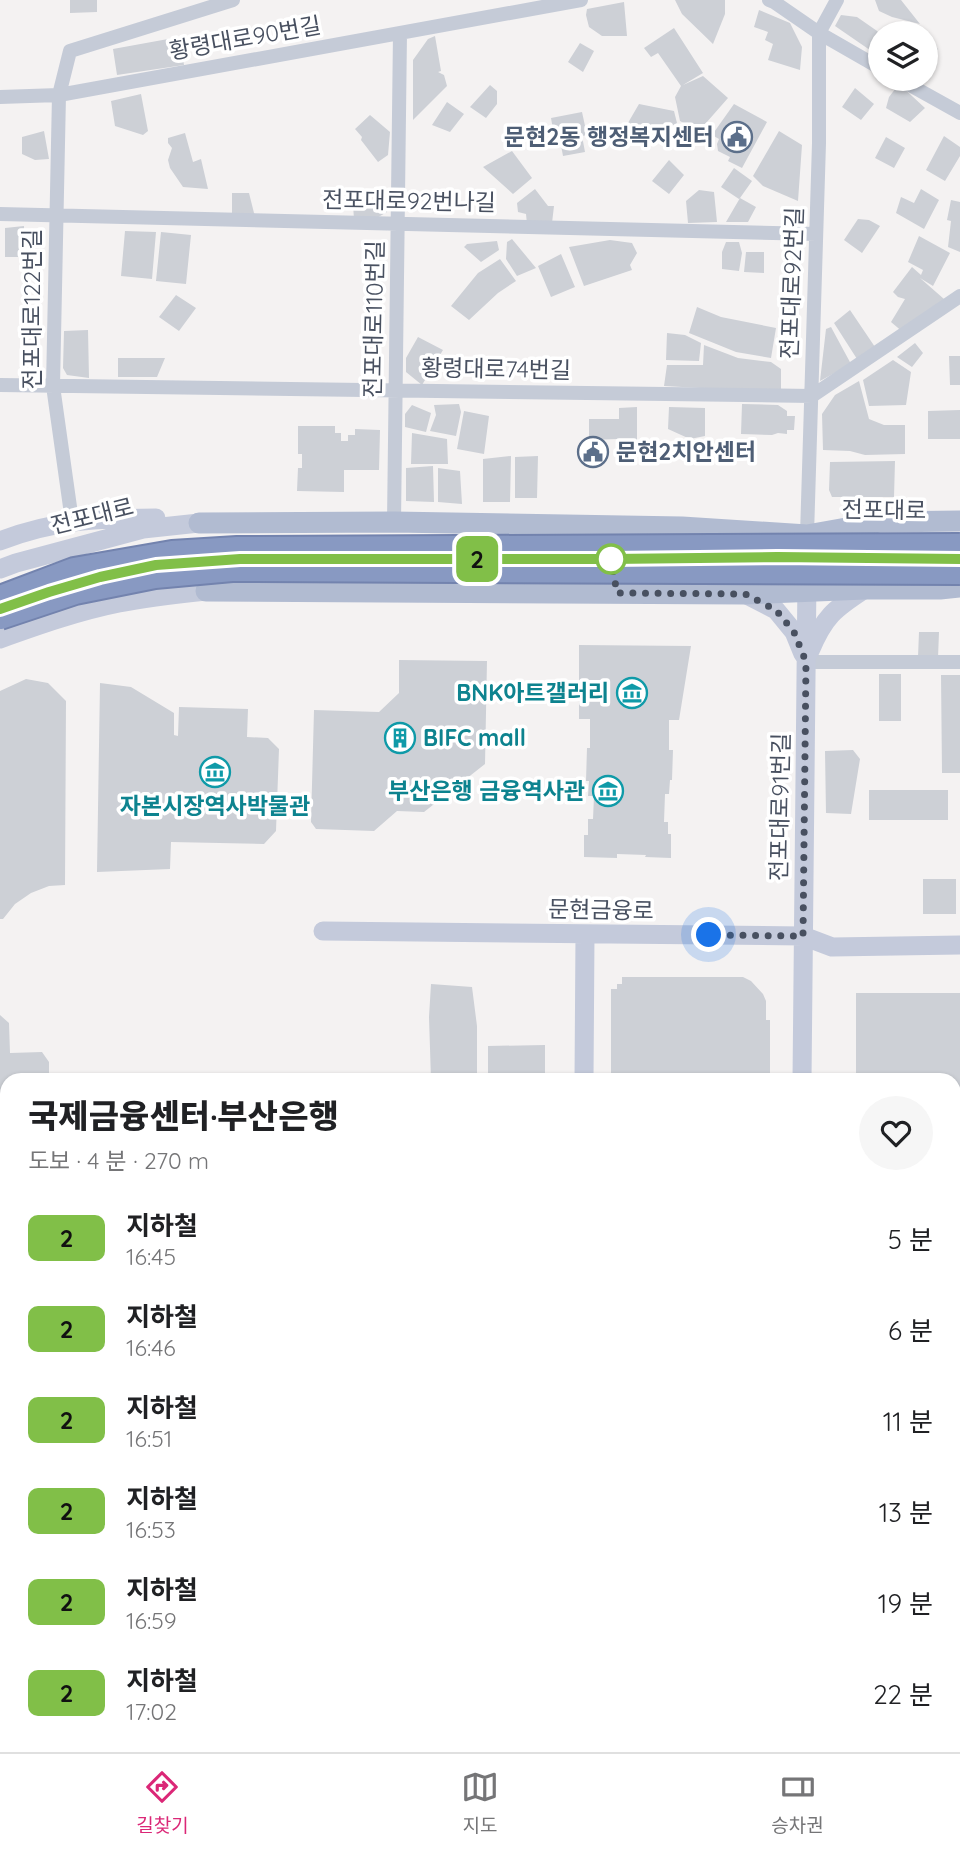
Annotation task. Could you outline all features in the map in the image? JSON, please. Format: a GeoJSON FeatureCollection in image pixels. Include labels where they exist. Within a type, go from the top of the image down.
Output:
{"type":"FeatureCollection","features":[{"type":"Feature","properties":{"kind":"highway"},"geometry":{"type":"LineString","coordinates":[[0,598],[74,570],[172,553],[237,549],[960,546]]}},
{"type":"Feature","properties":{"kind":"highway"},"geometry":{"type":"LineString","coordinates":[[0,617],[75,592],[155,576],[232,569],[960,572]]}},
{"type":"Feature","properties":{"kind":"main road"},"geometry":{"type":"LineString","coordinates":[[0,541],[72,521],[111,518],[160,518],[199,523],[394,522],[682,527],[807,535],[880,522],[960,521]]}},
{"type":"Feature","properties":{"kind":"main road","name":"전포대로"},"geometry":{"type":"LineString","coordinates":[[0,569],[130,532],[199,523]]}},
{"type":"Feature","properties":{"kind":"main road"},"geometry":{"type":"LineString","coordinates":[[666,593],[697,572],[697,542],[682,527]]}},
{"type":"Feature","properties":{"kind":"main road","name":"전포대로"},"geometry":{"type":"LineString","coordinates":[[807,535],[960,538]]}},
{"type":"Feature","properties":{"kind":"main road","name":"전포대로91번길"},"geometry":{"type":"LineString","coordinates":[[802,1073],[807,535]]}},
{"type":"Feature","properties":{"kind":"main road"},"geometry":{"type":"LineString","coordinates":[[806,662],[819,629],[838,606],[865,589]]}},
{"type":"Feature","properties":{"kind":"main road"},"geometry":{"type":"LineString","coordinates":[[0,639],[87,610],[205,591],[745,594],[865,589],[953,589]]}},
{"type":"Feature","properties":{"kind":"main road"},"geometry":{"type":"LineString","coordinates":[[745,594],[776,610],[794,632],[806,662]]}},
{"type":"Feature","properties":{"kind":"main road","name":"문현금융로"},"geometry":{"type":"LineString","coordinates":[[323,931],[803,936],[832,947],[960,945]]}},
{"type":"Feature","properties":{"kind":"main road"},"geometry":{"type":"LineString","coordinates":[[584,1073],[585,934]]}},
{"type":"Feature","properties":{"kind":"street","name":"전포대로122번길"},"geometry":{"type":"LineString","coordinates":[[72,521],[53,386],[59,96],[70,51],[233,0]]}},
{"type":"Feature","properties":{"kind":"street","name":"황령대로90번길"},"geometry":{"type":"LineString","coordinates":[[0,97],[59,96],[581,0]]}},
{"type":"Feature","properties":{"kind":"street"},"geometry":{"type":"LineString","coordinates":[[769,0],[868,61]]}},
{"type":"Feature","properties":{"kind":"street"},"geometry":{"type":"LineString","coordinates":[[819,33],[837,0]]}},
{"type":"Feature","properties":{"kind":"street","name":"전포대로110번길"},"geometry":{"type":"LineString","coordinates":[[394,522],[400,33]]}},
{"type":"Feature","properties":{"kind":"street","name":"전포대로92번길"},"geometry":{"type":"LineString","coordinates":[[807,535],[819,143],[819,33]]}},
{"type":"Feature","properties":{"kind":"street"},"geometry":{"type":"LineString","coordinates":[[921,91],[960,113]]}},
{"type":"Feature","properties":{"kind":"street","name":"전포대로92번나길"},"geometry":{"type":"LineString","coordinates":[[0,214],[816,234]]}},
{"type":"Feature","properties":{"kind":"street"},"geometry":{"type":"LineString","coordinates":[[812,396],[960,296]]}},
{"type":"Feature","properties":{"kind":"street","name":"황령대로74번길"},"geometry":{"type":"LineString","coordinates":[[0,385],[812,396]]}},
{"type":"Feature","properties":{"kind":"street"},"geometry":{"type":"LineString","coordinates":[[0,395],[16,386]]}},
{"type":"Feature","properties":{"kind":"street"},"geometry":{"type":"LineString","coordinates":[[806,662],[960,662]]}},
{"type":"Feature","properties":{"kind":"building"},"geometry":{"type":"Polygon","coordinates":[[[70,0],[97,0],[97,12],[70,13],[70,0]]]}},
{"type":"Feature","properties":{"kind":"building"},"geometry":{"type":"Polygon","coordinates":[[[675,0],[725,0],[725,14],[713,44],[682,14],[675,0]]]}},
{"type":"Feature","properties":{"kind":"building"},"geometry":{"type":"Polygon","coordinates":[[[875,0],[901,0],[918,21],[892,17],[879,11],[875,0]]]}},
{"type":"Feature","properties":{"kind":"building"},"geometry":{"type":"Polygon","coordinates":[[[624,2],[627,36],[602,36],[589,27],[587,9],[624,2]]]}},
{"type":"Feature","properties":{"kind":"building"},"geometry":{"type":"Polygon","coordinates":[[[759,10],[790,23],[802,47],[800,70],[768,60],[773,44],[765,40],[768,32],[754,27],[759,10]]]}},
{"type":"Feature","properties":{"kind":"building"},"geometry":{"type":"Polygon","coordinates":[[[841,15],[857,17],[868,25],[868,49],[835,26],[841,15]]]}},
{"type":"Feature","properties":{"kind":"building"},"geometry":{"type":"Polygon","coordinates":[[[674,28],[703,73],[683,85],[703,76],[728,98],[699,131],[680,121],[675,97],[681,86],[658,53],[651,57],[644,48],[674,28]]]}},
{"type":"Feature","properties":{"kind":"building"},"geometry":{"type":"Polygon","coordinates":[[[435,36],[441,71],[438,72],[444,75],[447,86],[413,120],[413,60],[428,39],[435,36]]]}},
{"type":"Feature","properties":{"kind":"building"},"geometry":{"type":"Polygon","coordinates":[[[179,37],[184,65],[117,75],[113,49],[179,37]]]}},
{"type":"Feature","properties":{"kind":"building"},"geometry":{"type":"Polygon","coordinates":[[[580,43],[594,51],[583,72],[568,62],[580,43]]]}},
{"type":"Feature","properties":{"kind":"building"},"geometry":{"type":"Polygon","coordinates":[[[490,85],[497,91],[497,104],[486,118],[470,107],[490,85]]]}},
{"type":"Feature","properties":{"kind":"building"},"geometry":{"type":"Polygon","coordinates":[[[855,88],[874,104],[861,120],[842,107],[855,88]]]}},
{"type":"Feature","properties":{"kind":"building"},"geometry":{"type":"Polygon","coordinates":[[[894,91],[907,91],[925,108],[910,122],[886,108],[894,91]]]}},
{"type":"Feature","properties":{"kind":"building"},"geometry":{"type":"Polygon","coordinates":[[[141,94],[148,131],[143,135],[115,126],[111,101],[141,94]]]}},
{"type":"Feature","properties":{"kind":"building"},"geometry":{"type":"Polygon","coordinates":[[[447,102],[464,114],[450,132],[432,125],[447,102]]]}},
{"type":"Feature","properties":{"kind":"building"},"geometry":{"type":"Polygon","coordinates":[[[639,104],[674,111],[677,123],[667,129],[625,128],[639,104]]]}},
{"type":"Feature","properties":{"kind":"building","name":"문현2동 행정복지센터"},"geometry":{"type":"Polygon","coordinates":[[[734,104],[767,122],[742,168],[728,161],[730,157],[718,151],[719,139],[712,135],[734,104]]]}},
{"type":"Feature","properties":{"kind":"building"},"geometry":{"type":"Polygon","coordinates":[[[582,112],[587,135],[582,136],[585,152],[563,156],[560,140],[555,141],[551,118],[582,112]]]}},
{"type":"Feature","properties":{"kind":"building"},"geometry":{"type":"Polygon","coordinates":[[[370,115],[390,132],[388,155],[378,162],[355,129],[370,115]]]}},
{"type":"Feature","properties":{"kind":"building"},"geometry":{"type":"Polygon","coordinates":[[[44,131],[49,159],[35,160],[22,154],[22,137],[44,131]]]}},
{"type":"Feature","properties":{"kind":"building"},"geometry":{"type":"Polygon","coordinates":[[[779,131],[802,145],[798,201],[763,186],[753,176],[779,131]]]}},
{"type":"Feature","properties":{"kind":"building"},"geometry":{"type":"Polygon","coordinates":[[[185,133],[193,162],[201,159],[208,189],[183,187],[170,168],[168,160],[172,148],[168,138],[185,133]]]}},
{"type":"Feature","properties":{"kind":"building"},"geometry":{"type":"Polygon","coordinates":[[[944,136],[960,147],[960,156],[945,181],[926,170],[944,136]]]}},
{"type":"Feature","properties":{"kind":"building"},"geometry":{"type":"Polygon","coordinates":[[[886,137],[905,148],[894,168],[875,158],[886,137]]]}},
{"type":"Feature","properties":{"kind":"building"},"geometry":{"type":"Polygon","coordinates":[[[512,151],[532,178],[513,194],[483,167],[512,151]]]}},
{"type":"Feature","properties":{"kind":"building"},"geometry":{"type":"Polygon","coordinates":[[[669,160],[684,175],[669,194],[652,181],[669,160]]]}},
{"type":"Feature","properties":{"kind":"building"},"geometry":{"type":"Polygon","coordinates":[[[734,168],[752,181],[739,199],[721,187],[734,168]]]}},
{"type":"Feature","properties":{"kind":"building"},"geometry":{"type":"Polygon","coordinates":[[[535,189],[548,206],[554,206],[552,223],[527,224],[526,214],[518,212],[517,203],[535,189]]]}},
{"type":"Feature","properties":{"kind":"building"},"geometry":{"type":"Polygon","coordinates":[[[921,189],[939,200],[924,229],[896,213],[901,197],[914,203],[921,189]]]}},
{"type":"Feature","properties":{"kind":"building"},"geometry":{"type":"Polygon","coordinates":[[[699,190],[714,192],[717,222],[688,223],[686,201],[699,190]]]}},
{"type":"Feature","properties":{"kind":"building"},"geometry":{"type":"Polygon","coordinates":[[[232,193],[249,193],[255,217],[232,216],[232,193]]]}},
{"type":"Feature","properties":{"kind":"building"},"geometry":{"type":"Polygon","coordinates":[[[740,198],[756,207],[748,222],[726,222],[740,198]]]}},
{"type":"Feature","properties":{"kind":"building"},"geometry":{"type":"Polygon","coordinates":[[[951,200],[960,202],[960,252],[948,247],[951,221],[947,220],[951,200]]]}},
{"type":"Feature","properties":{"kind":"building"},"geometry":{"type":"Polygon","coordinates":[[[388,201],[387,212],[375,219],[354,219],[353,205],[388,201]]]}},
{"type":"Feature","properties":{"kind":"building"},"geometry":{"type":"Polygon","coordinates":[[[858,219],[869,220],[880,226],[862,253],[844,240],[858,219]]]}},
{"type":"Feature","properties":{"kind":"building"},"geometry":{"type":"Polygon","coordinates":[[[24,226],[24,257],[5,257],[5,228],[24,226]]]}},
{"type":"Feature","properties":{"kind":"building"},"geometry":{"type":"Polygon","coordinates":[[[125,231],[156,232],[152,279],[121,276],[125,231]]]}},
{"type":"Feature","properties":{"kind":"building"},"geometry":{"type":"Polygon","coordinates":[[[161,232],[191,235],[186,284],[156,281],[161,232]]]}},
{"type":"Feature","properties":{"kind":"building"},"geometry":{"type":"Polygon","coordinates":[[[919,236],[950,253],[933,286],[920,278],[944,299],[904,333],[891,322],[905,299],[893,292],[912,267],[921,275],[923,270],[908,262],[919,236]]]}},
{"type":"Feature","properties":{"kind":"building"},"geometry":{"type":"Polygon","coordinates":[[[512,239],[536,268],[517,276],[506,259],[507,242],[512,239]]]}},
{"type":"Feature","properties":{"kind":"building"},"geometry":{"type":"Polygon","coordinates":[[[610,240],[632,243],[637,253],[630,265],[632,270],[584,286],[569,247],[610,240]]]}},
{"type":"Feature","properties":{"kind":"building"},"geometry":{"type":"Polygon","coordinates":[[[497,241],[499,250],[481,262],[464,247],[467,244],[497,241]]]}},
{"type":"Feature","properties":{"kind":"building"},"geometry":{"type":"Polygon","coordinates":[[[726,242],[739,242],[742,253],[739,271],[722,269],[722,252],[726,242]]]}},
{"type":"Feature","properties":{"kind":"building"},"geometry":{"type":"Polygon","coordinates":[[[746,252],[764,252],[764,273],[744,272],[746,252]]]}},
{"type":"Feature","properties":{"kind":"building"},"geometry":{"type":"Polygon","coordinates":[[[561,254],[575,287],[551,297],[538,266],[561,254]]]}},
{"type":"Feature","properties":{"kind":"building"},"geometry":{"type":"Polygon","coordinates":[[[500,259],[516,281],[498,293],[469,320],[451,306],[478,273],[500,259]]]}},
{"type":"Feature","properties":{"kind":"building"},"geometry":{"type":"Polygon","coordinates":[[[176,295],[196,308],[179,331],[159,317],[176,295]]]}},
{"type":"Feature","properties":{"kind":"building"},"geometry":{"type":"Polygon","coordinates":[[[697,307],[721,317],[776,328],[771,358],[736,352],[689,333],[697,307]]]}},
{"type":"Feature","properties":{"kind":"building"},"geometry":{"type":"Polygon","coordinates":[[[850,310],[875,347],[857,359],[834,323],[850,310]]]}},
{"type":"Feature","properties":{"kind":"building"},"geometry":{"type":"Polygon","coordinates":[[[831,327],[851,364],[820,381],[826,329],[831,327]]]}},
{"type":"Feature","properties":{"kind":"building"},"geometry":{"type":"Polygon","coordinates":[[[88,330],[89,378],[67,375],[63,368],[64,331],[88,330]]]}},
{"type":"Feature","properties":{"kind":"building"},"geometry":{"type":"Polygon","coordinates":[[[667,333],[685,335],[701,343],[699,361],[666,360],[667,333]]]}},
{"type":"Feature","properties":{"kind":"building"},"geometry":{"type":"Polygon","coordinates":[[[418,337],[443,350],[422,385],[406,372],[406,358],[418,337]]]}},
{"type":"Feature","properties":{"kind":"building"},"geometry":{"type":"Polygon","coordinates":[[[915,343],[923,353],[912,367],[897,357],[915,343]]]}},
{"type":"Feature","properties":{"kind":"building"},"geometry":{"type":"Polygon","coordinates":[[[704,345],[738,358],[771,362],[781,369],[781,390],[664,386],[667,365],[703,365],[704,345]]]}},
{"type":"Feature","properties":{"kind":"building"},"geometry":{"type":"Polygon","coordinates":[[[949,356],[960,356],[960,385],[950,385],[949,356]]]}},
{"type":"Feature","properties":{"kind":"building"},"geometry":{"type":"Polygon","coordinates":[[[118,358],[165,358],[157,377],[118,377],[118,358]]]}},
{"type":"Feature","properties":{"kind":"building"},"geometry":{"type":"Polygon","coordinates":[[[893,360],[911,372],[906,405],[869,406],[863,380],[893,360]]]}},
{"type":"Feature","properties":{"kind":"building"},"geometry":{"type":"Polygon","coordinates":[[[859,381],[869,419],[884,425],[905,425],[905,454],[865,455],[850,451],[823,450],[822,414],[835,395],[859,381]]]}},
{"type":"Feature","properties":{"kind":"building"},"geometry":{"type":"Polygon","coordinates":[[[459,404],[461,412],[456,436],[430,431],[436,415],[434,405],[459,404]]]}},
{"type":"Feature","properties":{"kind":"building"},"geometry":{"type":"Polygon","coordinates":[[[742,404],[778,405],[787,411],[787,416],[795,416],[794,430],[787,430],[787,434],[741,434],[742,404]]]}},
{"type":"Feature","properties":{"kind":"building"},"geometry":{"type":"Polygon","coordinates":[[[412,405],[431,413],[426,432],[405,427],[405,414],[412,405]]]}},
{"type":"Feature","properties":{"kind":"building"},"geometry":{"type":"Polygon","coordinates":[[[637,407],[637,440],[589,440],[589,419],[619,419],[619,408],[637,407]]]}},
{"type":"Feature","properties":{"kind":"building"},"geometry":{"type":"Polygon","coordinates":[[[669,407],[705,408],[705,436],[690,439],[668,429],[669,407]]]}},
{"type":"Feature","properties":{"kind":"building"},"geometry":{"type":"Polygon","coordinates":[[[960,410],[960,439],[928,439],[928,411],[960,410]]]}},
{"type":"Feature","properties":{"kind":"building"},"geometry":{"type":"Polygon","coordinates":[[[464,411],[489,416],[484,454],[457,449],[464,411]]]}},
{"type":"Feature","properties":{"kind":"building"},"geometry":{"type":"Polygon","coordinates":[[[298,426],[335,426],[335,433],[341,433],[341,441],[348,441],[348,435],[355,435],[355,429],[380,430],[379,470],[344,470],[344,492],[297,491],[298,468],[302,468],[302,454],[298,454],[298,426]]]}},
{"type":"Feature","properties":{"kind":"building"},"geometry":{"type":"Polygon","coordinates":[[[412,433],[447,439],[448,464],[411,464],[412,433]]]}},
{"type":"Feature","properties":{"kind":"building"},"geometry":{"type":"Polygon","coordinates":[[[511,456],[510,502],[483,502],[483,459],[511,456]]]}},
{"type":"Feature","properties":{"kind":"building"},"geometry":{"type":"Polygon","coordinates":[[[538,456],[537,498],[515,498],[515,457],[538,456]]]}},
{"type":"Feature","properties":{"kind":"building"},"geometry":{"type":"Polygon","coordinates":[[[895,461],[894,497],[832,497],[829,490],[830,462],[895,461]]]}},
{"type":"Feature","properties":{"kind":"building"},"geometry":{"type":"Polygon","coordinates":[[[433,466],[434,502],[406,501],[406,468],[433,466]]]}},
{"type":"Feature","properties":{"kind":"building"},"geometry":{"type":"Polygon","coordinates":[[[438,468],[460,471],[462,504],[438,502],[438,468]]]}},
{"type":"Feature","properties":{"kind":"building"},"geometry":{"type":"Polygon","coordinates":[[[919,632],[939,632],[938,658],[918,657],[919,632]]]}},
{"type":"Feature","properties":{"kind":"building"},"geometry":{"type":"Polygon","coordinates":[[[579,645],[691,646],[679,720],[669,720],[669,750],[673,750],[672,780],[669,794],[665,794],[664,822],[668,822],[668,834],[671,834],[671,858],[617,854],[617,858],[584,857],[584,835],[588,835],[588,819],[593,819],[594,796],[588,796],[589,781],[586,781],[590,719],[579,719],[579,645]]]}},
{"type":"Feature","properties":{"kind":"building","name":"BIFC mall"},"geometry":{"type":"Polygon","coordinates":[[[399,660],[487,661],[485,764],[424,812],[397,811],[374,831],[316,829],[311,822],[314,710],[379,712],[399,693],[399,660]]]}},
{"type":"Feature","properties":{"kind":"building"},"geometry":{"type":"Polygon","coordinates":[[[879,674],[901,674],[901,721],[879,721],[879,674]]]}},
{"type":"Feature","properties":{"kind":"building"},"geometry":{"type":"Polygon","coordinates":[[[941,675],[960,675],[960,773],[942,773],[941,675]]]}},
{"type":"Feature","properties":{"kind":"building"},"geometry":{"type":"Polygon","coordinates":[[[26,679],[48,683],[66,701],[65,885],[49,886],[31,893],[0,919],[0,691],[26,679]]]}},
{"type":"Feature","properties":{"kind":"building"},"geometry":{"type":"Polygon","coordinates":[[[100,683],[131,687],[174,713],[174,735],[178,736],[179,707],[248,709],[247,737],[268,738],[279,749],[276,831],[264,844],[171,842],[170,869],[97,872],[100,683]]]}},
{"type":"Feature","properties":{"kind":"building"},"geometry":{"type":"Polygon","coordinates":[[[853,750],[860,759],[851,814],[826,813],[825,751],[853,750]]]}},
{"type":"Feature","properties":{"kind":"building"},"geometry":{"type":"Polygon","coordinates":[[[869,790],[948,790],[948,820],[869,820],[869,790]]]}},
{"type":"Feature","properties":{"kind":"building"},"geometry":{"type":"Polygon","coordinates":[[[923,879],[956,879],[956,914],[923,914],[923,879]]]}},
{"type":"Feature","properties":{"kind":"building"},"geometry":{"type":"Polygon","coordinates":[[[622,977],[743,977],[751,981],[763,994],[766,1001],[766,1020],[770,1020],[770,1073],[611,1073],[611,989],[617,989],[617,984],[622,984],[622,977]]]}},
{"type":"Feature","properties":{"kind":"building"},"geometry":{"type":"Polygon","coordinates":[[[431,984],[472,987],[477,1026],[477,1073],[431,1073],[431,984]]]}},
{"type":"Feature","properties":{"kind":"building"},"geometry":{"type":"Polygon","coordinates":[[[856,993],[960,993],[960,1073],[856,1073],[856,993]]]}},
{"type":"Feature","properties":{"kind":"building"},"geometry":{"type":"Polygon","coordinates":[[[0,1015],[9,1023],[10,1053],[42,1052],[49,1062],[49,1073],[0,1073],[0,1015]]]}},
{"type":"Feature","properties":{"kind":"building"},"geometry":{"type":"Polygon","coordinates":[[[545,1045],[545,1073],[488,1073],[488,1046],[545,1045]]]}},
{"type":"Feature","properties":{"kind":"metro line","name":"2"},"geometry":{"type":"LineString","coordinates":[[0,609],[100,577],[156,565],[240,559],[960,559]]}},
{"type":"Feature","properties":{"kind":"place","name":"문현2동 행정복지센터"},"geometry":{"type":"Point","coordinates":[737,137]}},
{"type":"Feature","properties":{"kind":"place","name":"문현2치안센터"},"geometry":{"type":"Point","coordinates":[593,452]}},
{"type":"Feature","properties":{"kind":"place","name":"BNK아트갤러리"},"geometry":{"type":"Point","coordinates":[632,693]}},
{"type":"Feature","properties":{"kind":"place","name":"BIFC mall"},"geometry":{"type":"Point","coordinates":[400,738]}},
{"type":"Feature","properties":{"kind":"place","name":"자본시장역사박물관"},"geometry":{"type":"Point","coordinates":[215,772]}},
{"type":"Feature","properties":{"kind":"place","name":"부산은행 금융역사관"},"geometry":{"type":"Point","coordinates":[608,791]}},
{"type":"Feature","properties":{"kind":"route"},"geometry":{"type":"LineString","coordinates":[[611,559],[617,593],[745,594],[776,610],[794,632],[806,662],[803,936],[709,935]]}}]}
